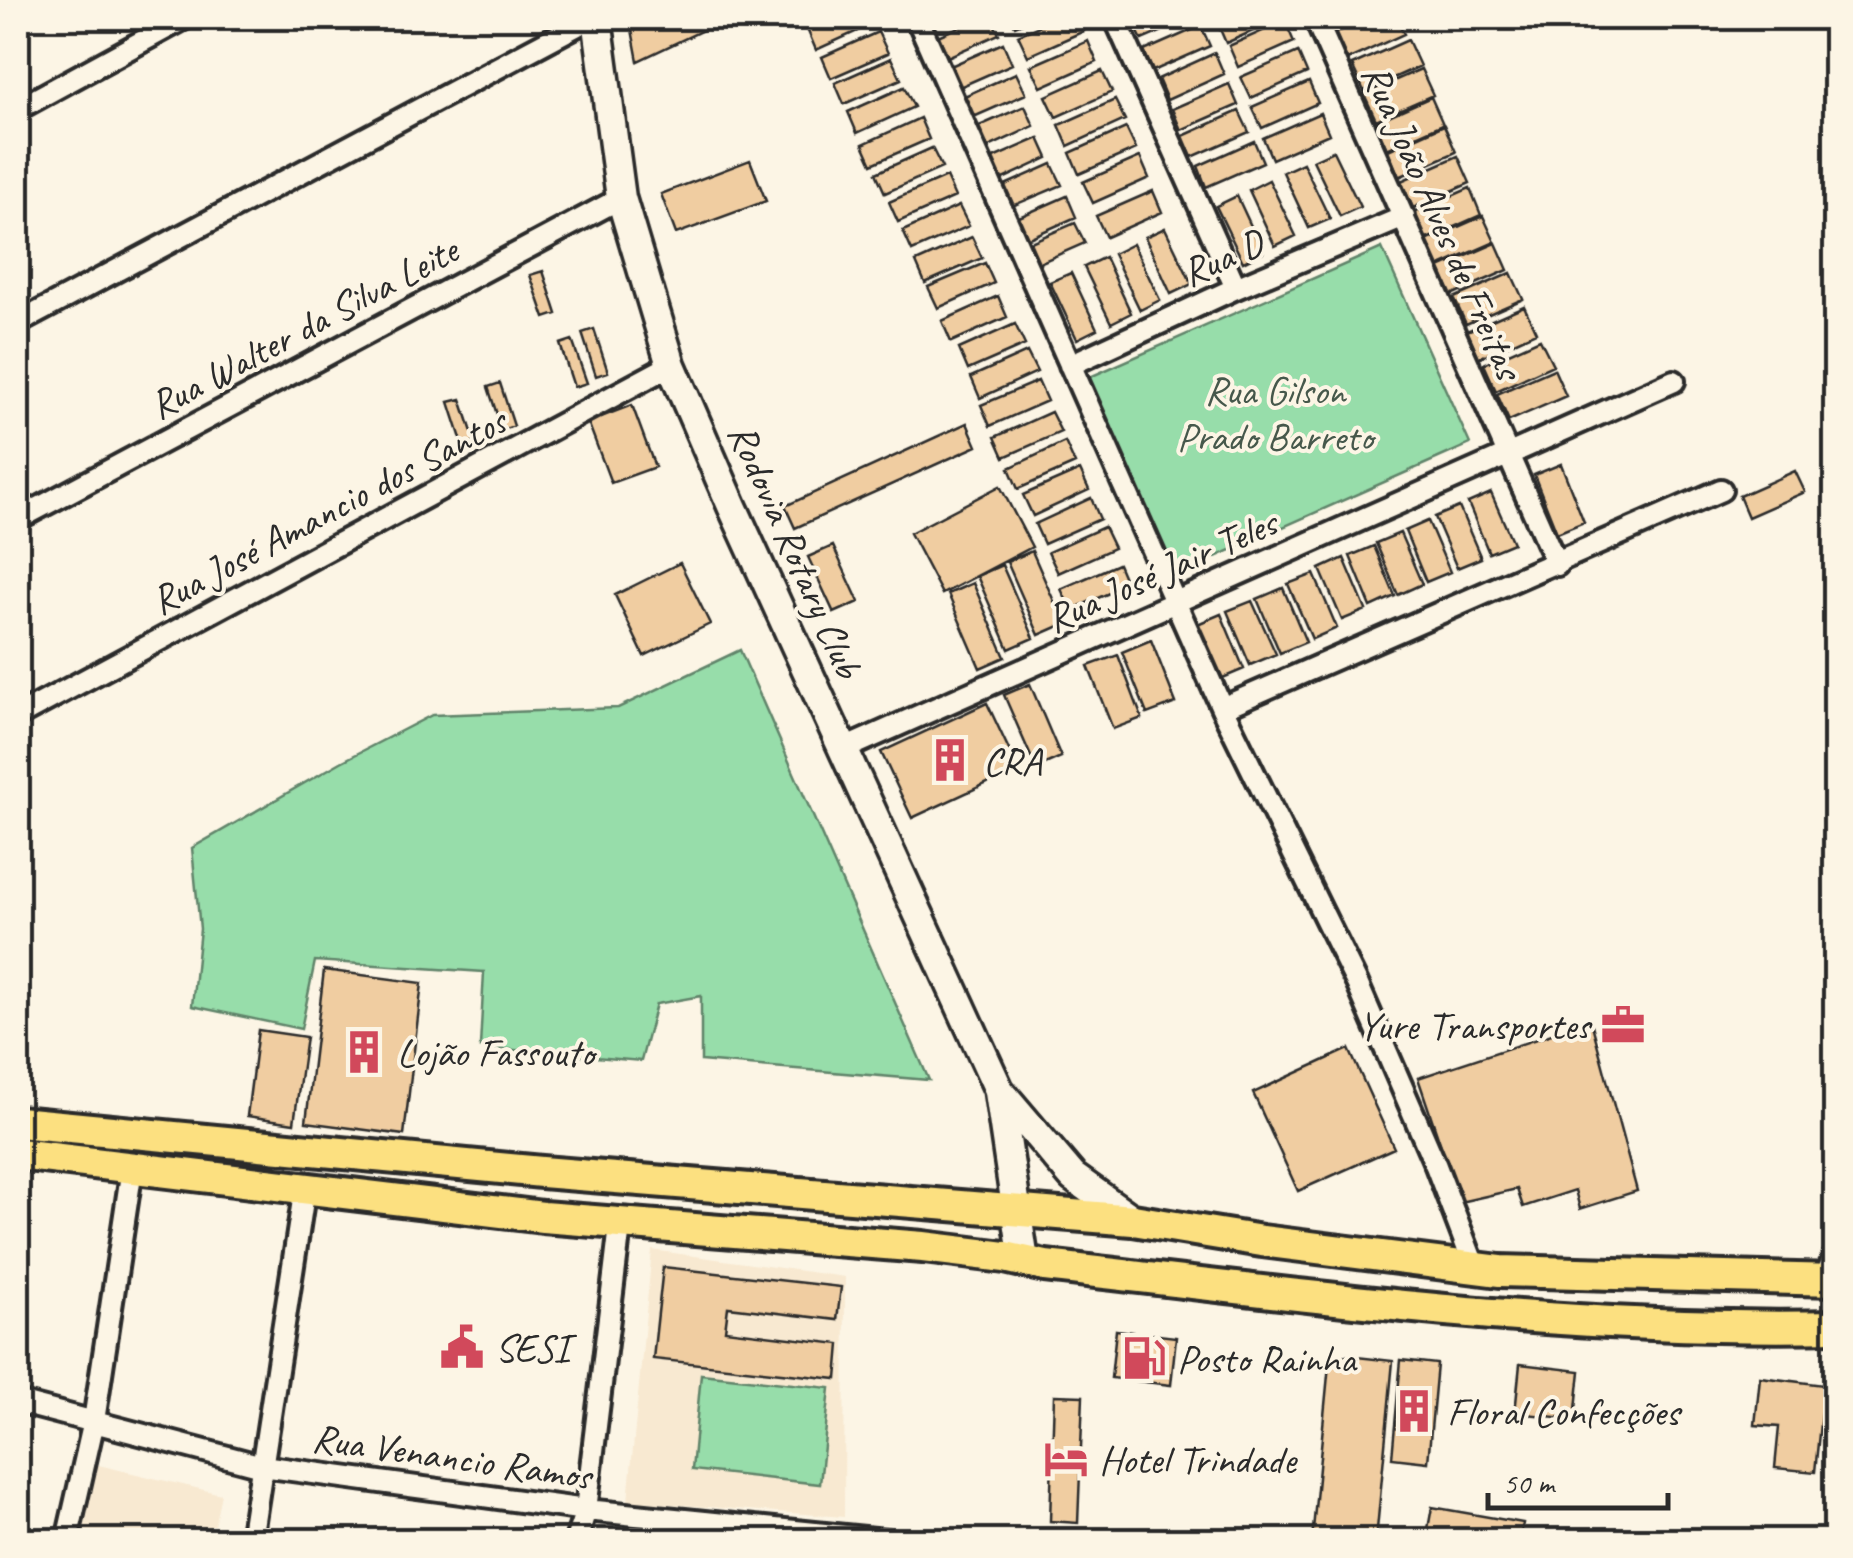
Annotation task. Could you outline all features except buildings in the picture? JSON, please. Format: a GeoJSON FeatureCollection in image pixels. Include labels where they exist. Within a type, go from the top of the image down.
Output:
{"type":"FeatureCollection","features":[{"type":"Feature","properties":{"kind":"main road","name":"Rodovia Rotary Club"},"geometry":{"type":"LineString","coordinates":[[594,18],[621,198],[671,365],[999,1090]]}},
{"type":"Feature","properties":{"kind":"main road"},"geometry":{"type":"LineString","coordinates":[[999,1090],[1073,1176],[1133,1220]]}},
{"type":"Feature","properties":{"kind":"main road"},"geometry":{"type":"LineString","coordinates":[[999,1090],[1024,1261]]}},
{"type":"Feature","properties":{"kind":"main road"},"geometry":{"type":"LineString","coordinates":[[18,1122],[542,1172],[1133,1220],[1463,1266],[1832,1271]]}},
{"type":"Feature","properties":{"kind":"main road"},"geometry":{"type":"LineString","coordinates":[[18,1154],[620,1226],[923,1248],[1446,1311],[1722,1327],[1836,1326]]}},
{"type":"Feature","properties":{"kind":"main road"},"geometry":{"type":"LineString","coordinates":[[542,1172],[542,1217]]}},
{"type":"Feature","properties":{"kind":"main road"},"geometry":{"type":"LineString","coordinates":[[1446,1311],[1463,1266]]}},
{"type":"Feature","properties":{"kind":"street"},"geometry":{"type":"LineString","coordinates":[[18,109],[185,18]]}},
{"type":"Feature","properties":{"kind":"street"},"geometry":{"type":"LineString","coordinates":[[18,323],[594,18]]}},
{"type":"Feature","properties":{"kind":"street"},"geometry":{"type":"LineString","coordinates":[[917,18],[1222,708],[1356,983],[1436,1166],[1463,1266]]}},
{"type":"Feature","properties":{"kind":"street"},"geometry":{"type":"LineString","coordinates":[[1115,18],[1236,288]]}},
{"type":"Feature","properties":{"kind":"street","name":"Rua João Alves de Freitas"},"geometry":{"type":"LineString","coordinates":[[1314,18],[1556,565]]}},
{"type":"Feature","properties":{"kind":"street","name":"Rua Walter da Silva Leite"},"geometry":{"type":"LineString","coordinates":[[18,518],[621,198]]}},
{"type":"Feature","properties":{"kind":"street","name":"Rua D"},"geometry":{"type":"LineString","coordinates":[[1070,365],[1236,288],[1404,217]]}},
{"type":"Feature","properties":{"kind":"street","name":"Rua José Amancio dos Santos"},"geometry":{"type":"LineString","coordinates":[[18,716],[671,365]]}},
{"type":"Feature","properties":{"kind":"street","name":"Rua José Jair Teles"},"geometry":{"type":"LineString","coordinates":[[842,750],[1674,381]]}},
{"type":"Feature","properties":{"kind":"street"},"geometry":{"type":"LineString","coordinates":[[1222,708],[1721,490]]}},
{"type":"Feature","properties":{"kind":"street"},"geometry":{"type":"LineString","coordinates":[[67,1540],[94,1421],[132,1168]]}},
{"type":"Feature","properties":{"kind":"street"},"geometry":{"type":"LineString","coordinates":[[251,1540],[305,1186]]}},
{"type":"Feature","properties":{"kind":"street"},"geometry":{"type":"LineString","coordinates":[[559,1540],[580,1526],[620,1226]]}},
{"type":"Feature","properties":{"kind":"street","name":"Rua Venancio Ramos"},"geometry":{"type":"LineString","coordinates":[[18,1402],[262,1466],[580,1526],[661,1518],[884,1540]]}},
{"type":"Feature","properties":{"kind":"street"},"geometry":{"type":"LineString","coordinates":[[661,1518],[662,1540]]}},
{"type":"Feature","properties":{"kind":"shaded area"},"geometry":{"type":"Polygon","coordinates":[[[652,1250],[845,1277],[844,1517],[628,1501],[652,1250]]]}},
{"type":"Feature","properties":{"kind":"shaded area"},"geometry":{"type":"Polygon","coordinates":[[[90,1463],[221,1494],[211,1540],[74,1540],[90,1463]]]}},
{"type":"Feature","properties":{"kind":"green space","name":"Rua Gilson Prado Barreto"},"geometry":{"type":"Polygon","coordinates":[[[1382,248],[1470,444],[1168,578],[1081,381],[1382,248]]]}},
{"type":"Feature","properties":{"kind":"green space"},"geometry":{"type":"Polygon","coordinates":[[[740,650],[929,1080],[701,1061],[701,996],[656,1004],[641,1061],[480,1047],[484,972],[315,961],[301,1029],[192,1006],[200,929],[192,848],[432,715],[618,708],[740,650]]]}},
{"type":"Feature","properties":{"kind":"green space"},"geometry":{"type":"Polygon","coordinates":[[[701,1374],[830,1388],[820,1484],[692,1470],[701,1374]]]}},
{"type":"Feature","properties":{"kind":"place","name":"CRA"},"geometry":{"type":"Point","coordinates":[950,760]}},
{"type":"Feature","properties":{"kind":"place","name":"Yure Transportes"},"geometry":{"type":"Point","coordinates":[1623,1025]}},
{"type":"Feature","properties":{"kind":"place","name":"Lojão Fassouto"},"geometry":{"type":"Point","coordinates":[364,1052]}},
{"type":"Feature","properties":{"kind":"place","name":"SESI"},"geometry":{"type":"Point","coordinates":[462,1347]}},
{"type":"Feature","properties":{"kind":"place","name":"Posto Rainha"},"geometry":{"type":"Point","coordinates":[1144,1358]}},
{"type":"Feature","properties":{"kind":"place","name":"Floral Confecções"},"geometry":{"type":"Point","coordinates":[1414,1411]}},
{"type":"Feature","properties":{"kind":"place","name":"Hotel Trindade"},"geometry":{"type":"Point","coordinates":[1066,1459]}}]}
